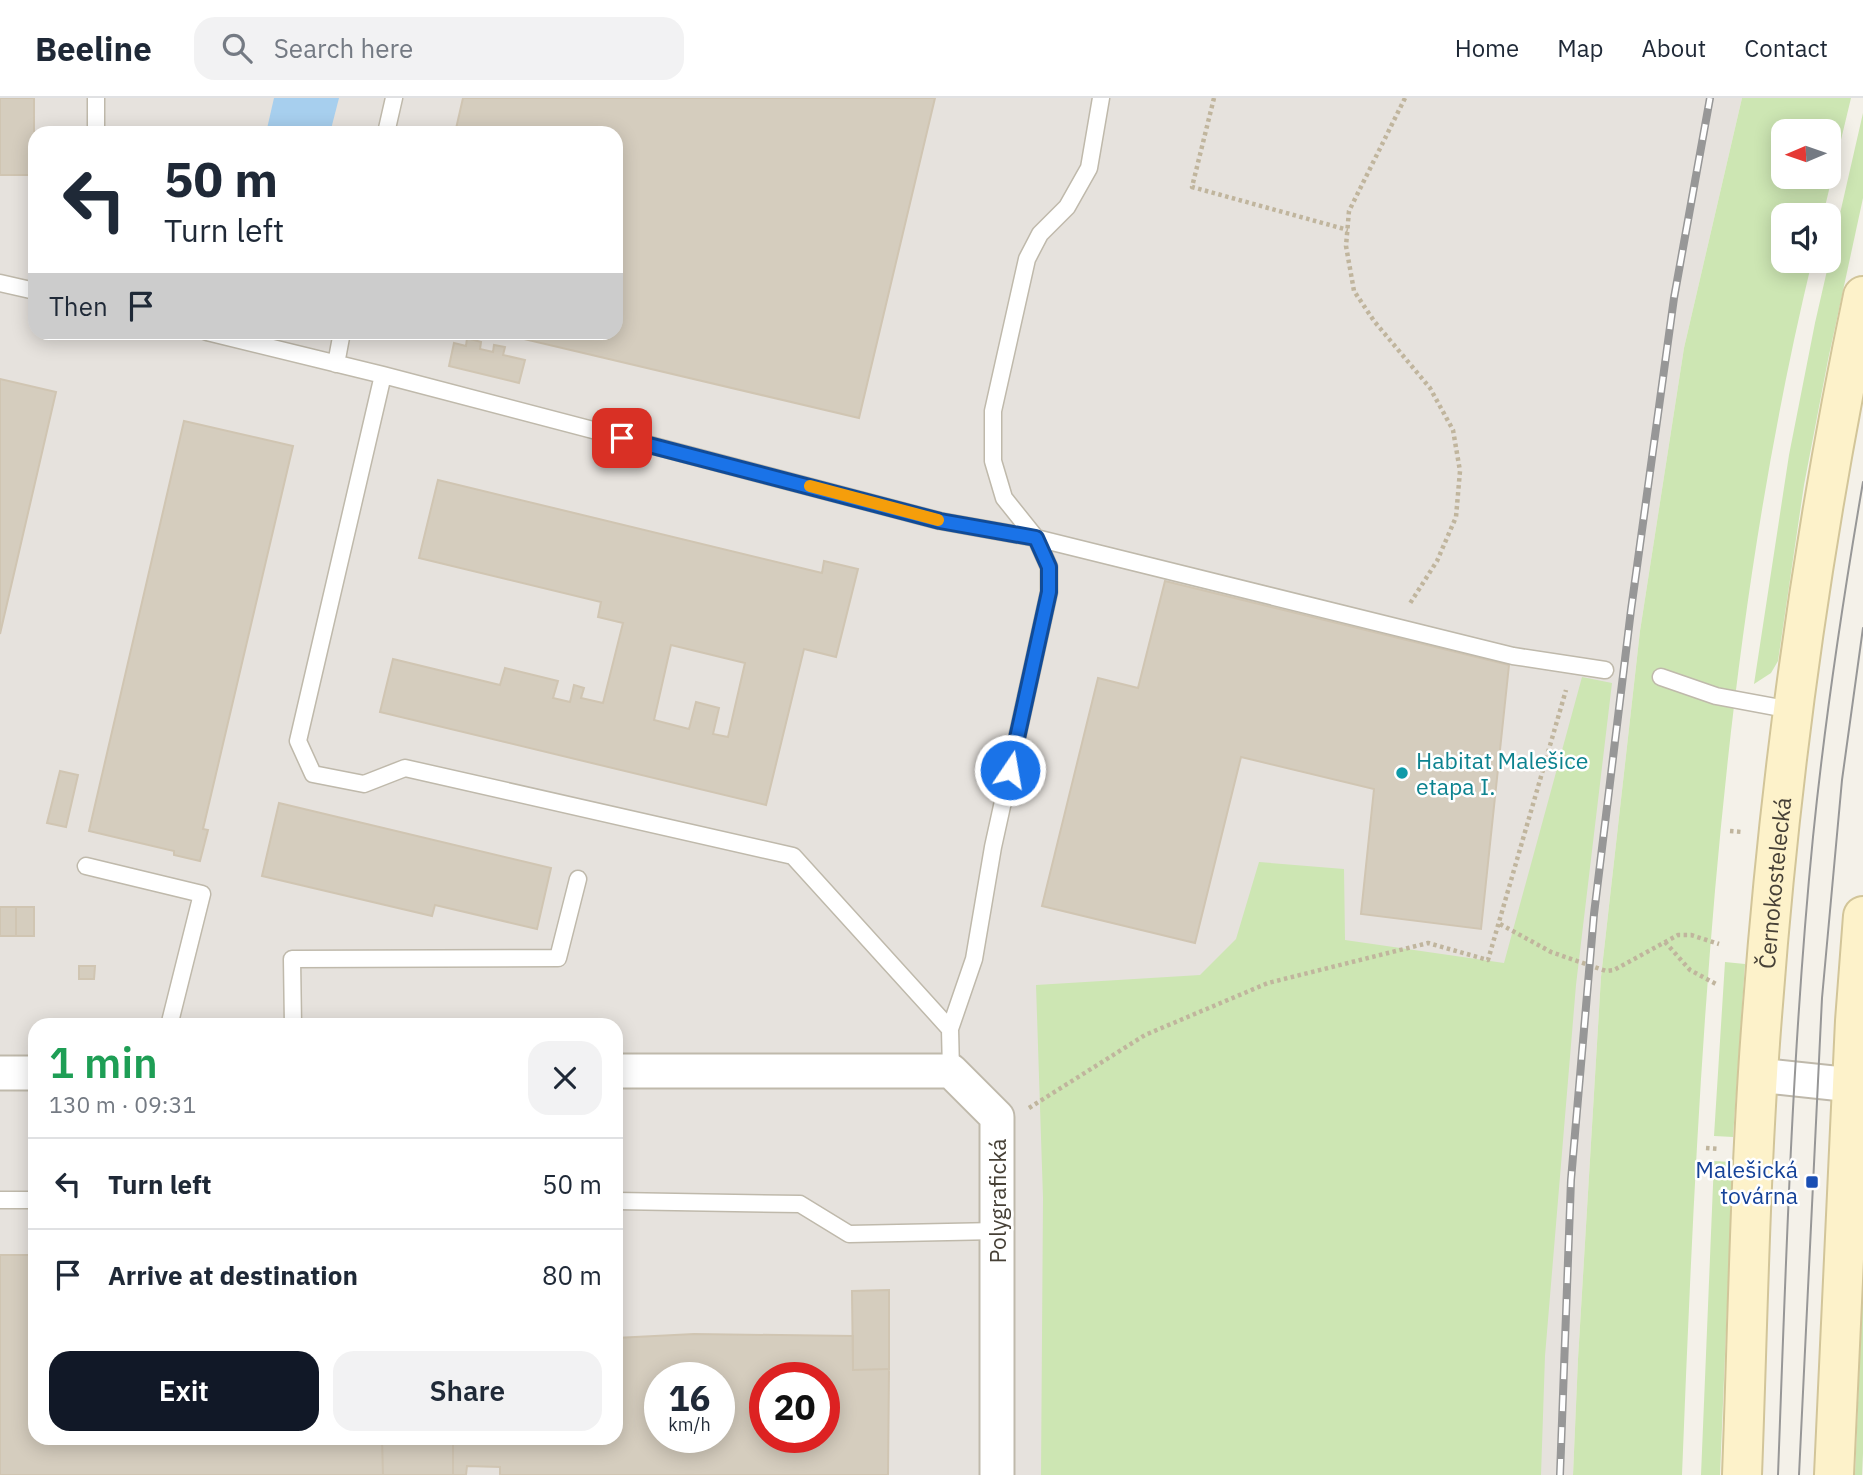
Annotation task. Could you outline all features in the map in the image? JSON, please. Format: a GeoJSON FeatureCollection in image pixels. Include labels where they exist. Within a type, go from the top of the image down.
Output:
{"type":"FeatureCollection","features":[{"type":"Feature","properties":{"kind":"main road","name":"Černokostelecká"},"geometry":{"type":"LineString","coordinates":[[1742,1475],[1758,1075],[1769,927],[1792,710],[1828,472],[1863,296]]}},
{"type":"Feature","properties":{"kind":"main road"},"geometry":{"type":"LineString","coordinates":[[1834,1475],[1857,1086],[1863,916]]}},
{"type":"Feature","properties":{"kind":"street"},"geometry":{"type":"LineString","coordinates":[[623,1071],[951,1071]]}},
{"type":"Feature","properties":{"kind":"street","name":"Polygrafická"},"geometry":{"type":"LineString","coordinates":[[951,1071],[997,1117],[997,1475]]}},
{"type":"Feature","properties":{"kind":"street"},"geometry":{"type":"LineString","coordinates":[[0,1073],[28,1073]]}},
{"type":"Feature","properties":{"kind":"street"},"geometry":{"type":"LineString","coordinates":[[1758,1075],[1857,1086]]}},
{"type":"Feature","properties":{"kind":"lane"},"geometry":{"type":"LineString","coordinates":[[96,98],[96,126]]}},
{"type":"Feature","properties":{"kind":"lane"},"geometry":{"type":"LineString","coordinates":[[388,126],[394,98]]}},
{"type":"Feature","properties":{"kind":"lane"},"geometry":{"type":"LineString","coordinates":[[951,1071],[950,1029],[974,959],[993,847],[1049,592],[1049,567],[1036,538],[1004,498],[993,461],[993,411],[1027,259],[1040,234],[1067,207],[1089,168],[1101,98]]}},
{"type":"Feature","properties":{"kind":"lane"},"geometry":{"type":"LineString","coordinates":[[0,283],[28,289]]}},
{"type":"Feature","properties":{"kind":"lane"},"geometry":{"type":"LineString","coordinates":[[240,340],[940,521],[1036,538],[1513,656],[1605,670]]}},
{"type":"Feature","properties":{"kind":"lane"},"geometry":{"type":"LineString","coordinates":[[335,363],[340,340]]}},
{"type":"Feature","properties":{"kind":"lane"},"geometry":{"type":"LineString","coordinates":[[383,376],[298,741],[313,774],[364,784],[405,768],[793,856],[950,1029]]}},
{"type":"Feature","properties":{"kind":"lane"},"geometry":{"type":"LineString","coordinates":[[1661,677],[1716,696],[1792,710]]}},
{"type":"Feature","properties":{"kind":"lane"},"geometry":{"type":"LineString","coordinates":[[86,866],[202,894],[171,1018]]}},
{"type":"Feature","properties":{"kind":"lane"},"geometry":{"type":"LineString","coordinates":[[293,1018],[292,959],[558,958],[578,879]]}},
{"type":"Feature","properties":{"kind":"lane"},"geometry":{"type":"LineString","coordinates":[[0,1200],[28,1199]]}},
{"type":"Feature","properties":{"kind":"lane"},"geometry":{"type":"LineString","coordinates":[[623,1201],[800,1203],[849,1234],[997,1231]]}},
{"type":"Feature","properties":{"kind":"path"},"geometry":{"type":"LineString","coordinates":[[1214,98],[1192,187],[1348,230]]}},
{"type":"Feature","properties":{"kind":"path"},"geometry":{"type":"LineString","coordinates":[[1402,630],[1410,601],[1437,561],[1456,517],[1461,471],[1453,430],[1430,388],[1374,321],[1354,291],[1346,246],[1349,211],[1405,98]]}},
{"type":"Feature","properties":{"kind":"path"},"geometry":{"type":"LineString","coordinates":[[1028,1108],[1145,1034],[1268,983],[1428,943],[1488,960],[1573,666]]}},
{"type":"Feature","properties":{"kind":"path"},"geometry":{"type":"LineString","coordinates":[[1500,924],[1551,952],[1606,971],[1615,970],[1678,935],[1691,935],[1718,944]]}},
{"type":"Feature","properties":{"kind":"path"},"geometry":{"type":"LineString","coordinates":[[1665,942],[1690,970],[1716,984]]}},
{"type":"Feature","properties":{"kind":"shaded area"},"geometry":{"type":"Polygon","coordinates":[[[0,98],[1742,98],[1684,348],[1640,631],[1601,977],[1573,1475],[0,1475],[0,98]]]}},
{"type":"Feature","properties":{"kind":"green space"},"geometry":{"type":"Polygon","coordinates":[[[1742,98],[1851,98],[1841,140],[1841,119],[1771,119],[1771,189],[1829,189],[1826,203],[1771,203],[1771,273],[1809,273],[1780,410],[1754,561],[1733,712],[1705,1017],[1682,1475],[1573,1475],[1601,977],[1640,631],[1684,348],[1742,98]]]}},
{"type":"Feature","properties":{"kind":"green space"},"geometry":{"type":"Polygon","coordinates":[[[1863,113],[1863,198],[1804,485],[1778,661],[1771,673],[1754,684],[1789,455],[1815,323],[1826,273],[1841,273],[1841,209],[1863,113]]]}},
{"type":"Feature","properties":{"kind":"green space"},"geometry":{"type":"Polygon","coordinates":[[[1582,677],[1612,683],[1576,985],[1545,1356],[1541,1475],[1041,1475],[1043,1198],[1036,985],[1200,975],[1236,939],[1259,862],[1344,869],[1345,940],[1504,963],[1582,677]]]}},
{"type":"Feature","properties":{"kind":"green space"},"geometry":{"type":"Polygon","coordinates":[[[1725,962],[1745,964],[1733,1137],[1714,1136],[1725,962]]]}},
{"type":"Feature","properties":{"kind":"green space"},"geometry":{"type":"Polygon","coordinates":[[[1714,1161],[1733,1162],[1720,1475],[1701,1475],[1714,1161]]]}},
{"type":"Feature","properties":{"kind":"green space"},"geometry":{"type":"Polygon","coordinates":[[[1863,1284],[1863,1453],[1862,1475],[1855,1475],[1863,1284]]]}},
{"type":"Feature","properties":{"kind":"water"},"geometry":{"type":"Polygon","coordinates":[[[274,98],[339,98],[332,126],[268,126],[274,98]]]}},
{"type":"Feature","properties":{"kind":"building"},"geometry":{"type":"Polygon","coordinates":[[[0,98],[34,98],[34,126],[28,126],[28,175],[0,175],[0,98]]]}},
{"type":"Feature","properties":{"kind":"building"},"geometry":{"type":"Polygon","coordinates":[[[463,98],[935,98],[859,418],[528,340],[623,340],[623,126],[457,126],[463,98]]]}},
{"type":"Feature","properties":{"kind":"building"},"geometry":{"type":"Polygon","coordinates":[[[467,340],[474,340],[481,342],[480,349],[493,352],[494,345],[505,347],[503,355],[525,360],[519,383],[449,366],[454,343],[466,346],[467,340]]]}},
{"type":"Feature","properties":{"kind":"building"},"geometry":{"type":"Polygon","coordinates":[[[0,379],[56,392],[0,634],[0,379]]]}},
{"type":"Feature","properties":{"kind":"building"},"geometry":{"type":"Polygon","coordinates":[[[184,421],[293,446],[203,829],[208,830],[200,861],[174,855],[174,851],[89,831],[184,421]]]}},
{"type":"Feature","properties":{"kind":"building"},"geometry":{"type":"Polygon","coordinates":[[[438,480],[822,573],[824,561],[858,569],[836,657],[804,649],[766,805],[380,712],[393,659],[500,685],[505,668],[558,681],[553,698],[570,702],[574,685],[584,688],[581,698],[603,703],[623,623],[598,617],[601,602],[419,558],[438,480]],[[671,645],[654,720],[689,729],[696,702],[719,708],[713,734],[728,737],[745,663],[671,645]]]}},
{"type":"Feature","properties":{"kind":"building","name":"Habitat Malešice etapa I."},"geometry":{"type":"Polygon","coordinates":[[[1165,581],[1509,665],[1481,929],[1361,914],[1374,789],[1241,757],[1195,943],[1042,906],[1098,678],[1138,688],[1165,581]]]}},
{"type":"Feature","properties":{"kind":"building"},"geometry":{"type":"Polygon","coordinates":[[[60,771],[78,775],[66,827],[47,823],[60,771]]]}},
{"type":"Feature","properties":{"kind":"building"},"geometry":{"type":"Polygon","coordinates":[[[279,803],[551,868],[537,929],[435,905],[432,916],[262,876],[279,803]]]}},
{"type":"Feature","properties":{"kind":"building"},"geometry":{"type":"Polygon","coordinates":[[[0,907],[16,907],[16,936],[0,936],[0,907]]]}},
{"type":"Feature","properties":{"kind":"building"},"geometry":{"type":"Polygon","coordinates":[[[16,907],[34,907],[34,936],[16,936],[16,907]]]}},
{"type":"Feature","properties":{"kind":"building"},"geometry":{"type":"Polygon","coordinates":[[[79,966],[95,966],[94,979],[79,979],[79,966]]]}},
{"type":"Feature","properties":{"kind":"building"},"geometry":{"type":"Polygon","coordinates":[[[0,1255],[28,1255],[28,1445],[382,1445],[383,1475],[0,1475],[0,1255]]]}},
{"type":"Feature","properties":{"kind":"building"},"geometry":{"type":"Polygon","coordinates":[[[889,1290],[889,1369],[853,1370],[852,1291],[889,1290]]]}},
{"type":"Feature","properties":{"kind":"building"},"geometry":{"type":"Polygon","coordinates":[[[694,1334],[853,1336],[853,1370],[889,1369],[888,1475],[500,1475],[500,1467],[467,1466],[466,1475],[453,1475],[453,1445],[623,1445],[623,1338],[694,1334]]]}},
{"type":"Feature","properties":{"kind":"building"},"geometry":{"type":"Polygon","coordinates":[[[382,1445],[453,1445],[453,1475],[383,1475],[382,1445]]]}},
{"type":"Feature","properties":{"kind":"tram line"},"geometry":{"type":"LineString","coordinates":[[1778,1475],[1791,1156],[1806,917],[1829,703],[1863,482]]}},
{"type":"Feature","properties":{"kind":"tram line"},"geometry":{"type":"LineString","coordinates":[[1799,1475],[1822,998],[1842,780],[1863,628]]}},
{"type":"Feature","properties":{"kind":"railway"},"geometry":{"type":"LineString","coordinates":[[1560,1475],[1571,1180],[1594,914],[1631,610],[1674,298],[1710,98]]}},
{"type":"Feature","properties":{"kind":"slow traffic"},"geometry":{"type":"LineString","coordinates":[[810,486],[938,520]]}},
{"type":"Feature","properties":{"kind":"place","name":"Habitat Malešice etapa I."},"geometry":{"type":"Point","coordinates":[1402,773]}},
{"type":"Feature","properties":{"kind":"place","name":"Malešická továrna"},"geometry":{"type":"Point","coordinates":[1812,1182]}},
{"type":"Feature","properties":{"kind":"route"},"geometry":{"type":"LineString","coordinates":[[622,438],[940,521],[1036,538],[1049,567],[1049,592],[1010,770]]}}]}
